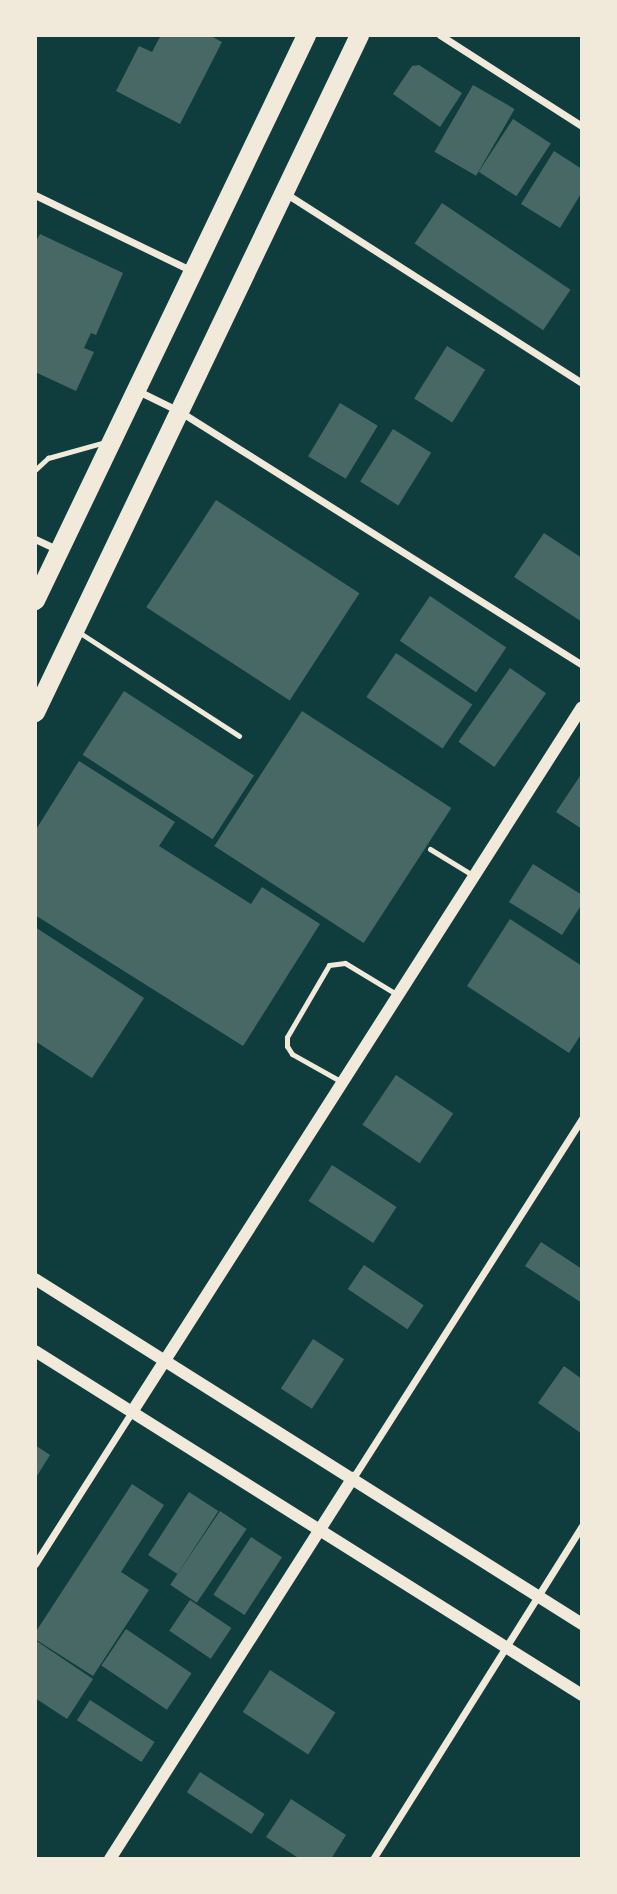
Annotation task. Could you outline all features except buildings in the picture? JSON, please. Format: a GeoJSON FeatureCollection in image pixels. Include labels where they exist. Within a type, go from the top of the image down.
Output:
{"type":"FeatureCollection","features":[{"type":"Feature","properties":{"kind":"highway"},"geometry":{"type":"LineString","coordinates":[[35,600],[306,35]]}},
{"type":"Feature","properties":{"kind":"highway"},"geometry":{"type":"LineString","coordinates":[[35,712],[359,35]]}},
{"type":"Feature","properties":{"kind":"street"},"geometry":{"type":"LineString","coordinates":[[440,35],[582,126]]}},
{"type":"Feature","properties":{"kind":"street"},"geometry":{"type":"LineString","coordinates":[[284,192],[582,383]]}},
{"type":"Feature","properties":{"kind":"street"},"geometry":{"type":"LineString","coordinates":[[35,195],[193,271]]}},
{"type":"Feature","properties":{"kind":"street"},"geometry":{"type":"LineString","coordinates":[[135,390],[179,411],[582,665]]}},
{"type":"Feature","properties":{"kind":"street"},"geometry":{"type":"LineString","coordinates":[[35,539],[59,550]]}},
{"type":"Feature","properties":{"kind":"street"},"geometry":{"type":"LineString","coordinates":[[35,1564],[582,707]]}},
{"type":"Feature","properties":{"kind":"street"},"geometry":{"type":"LineString","coordinates":[[110,1859],[582,1118]]}},
{"type":"Feature","properties":{"kind":"street"},"geometry":{"type":"LineString","coordinates":[[35,1279],[582,1624]]}},
{"type":"Feature","properties":{"kind":"street"},"geometry":{"type":"LineString","coordinates":[[35,1351],[582,1695]]}},
{"type":"Feature","properties":{"kind":"street"},"geometry":{"type":"LineString","coordinates":[[373,1859],[582,1527]]}},
{"type":"Feature","properties":{"kind":"lane"},"geometry":{"type":"LineString","coordinates":[[35,470],[48,458],[112,440]]}},
{"type":"Feature","properties":{"kind":"lane"},"geometry":{"type":"LineString","coordinates":[[75,630],[239,736]]}},
{"type":"Feature","properties":{"kind":"lane"},"geometry":{"type":"LineString","coordinates":[[430,849],[474,876]]}},
{"type":"Feature","properties":{"kind":"lane"},"geometry":{"type":"LineString","coordinates":[[342,1082],[292,1054],[287,1046],[287,1037],[329,965],[345,963],[398,995]]}}]}
